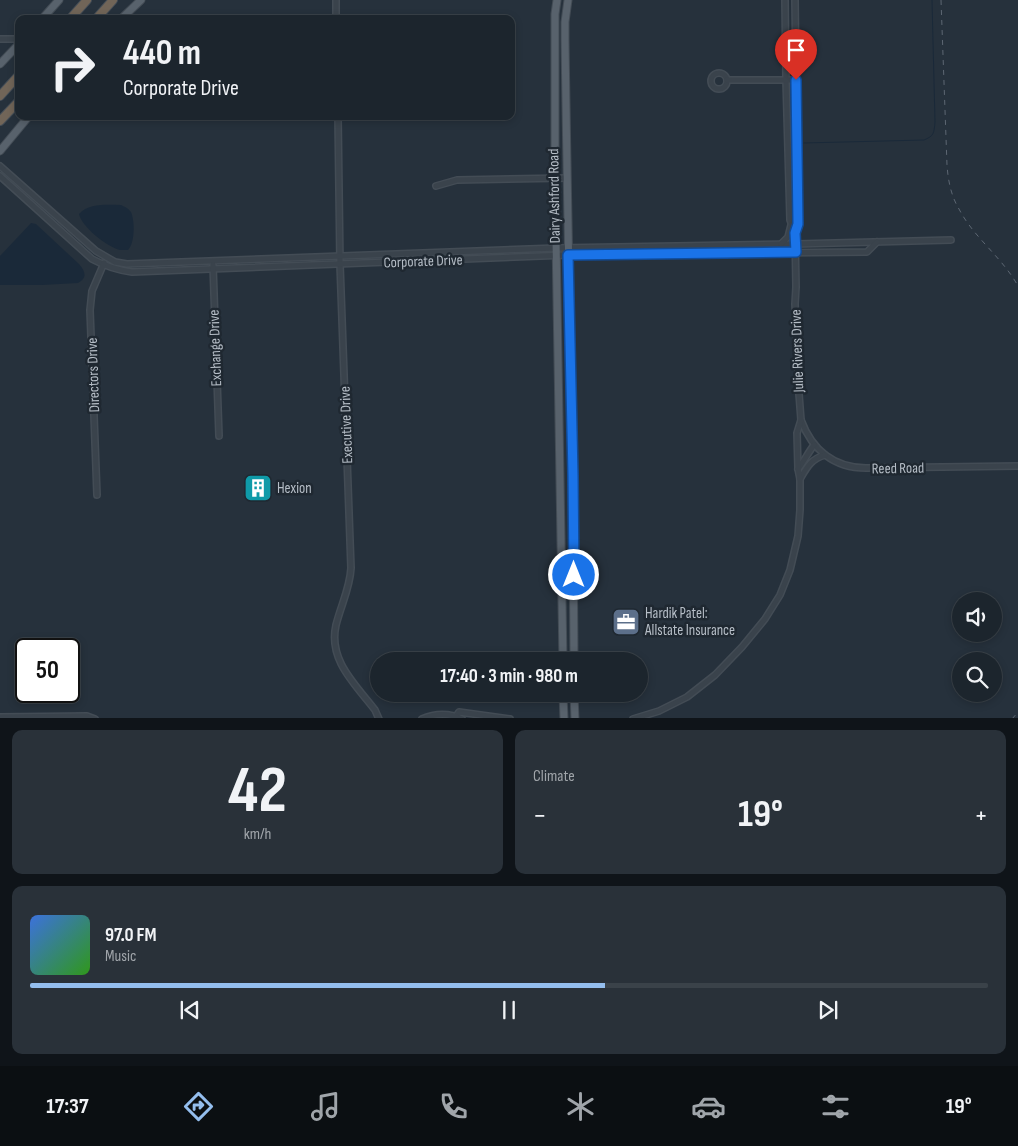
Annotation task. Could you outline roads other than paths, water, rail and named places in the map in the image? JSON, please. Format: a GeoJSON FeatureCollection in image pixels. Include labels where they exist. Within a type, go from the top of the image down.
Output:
{"type":"FeatureCollection","features":[{"type":"Feature","properties":{"kind":"highway"},"geometry":{"type":"LineString","coordinates":[[74,15],[87,0]]}},
{"type":"Feature","properties":{"kind":"highway"},"geometry":{"type":"LineString","coordinates":[[100,15],[113,0]]}},
{"type":"Feature","properties":{"kind":"highway"},"geometry":{"type":"LineString","coordinates":[[3,93],[15,80]]}},
{"type":"Feature","properties":{"kind":"highway"},"geometry":{"type":"LineString","coordinates":[[0,121],[15,105]]}},
{"type":"Feature","properties":{"kind":"main road"},"geometry":{"type":"LineString","coordinates":[[46,15],[59,0]]}},
{"type":"Feature","properties":{"kind":"main road"},"geometry":{"type":"LineString","coordinates":[[125,15],[140,0]]}},
{"type":"Feature","properties":{"kind":"main road","name":"Dairy Ashford Road"},"geometry":{"type":"LineString","coordinates":[[557,0],[555,14],[555,178],[563,652]]}},
{"type":"Feature","properties":{"kind":"main road","name":"Dairy Ashford Road"},"geometry":{"type":"LineString","coordinates":[[568,0],[565,40],[574,529],[574,652]]}},
{"type":"Feature","properties":{"kind":"main road"},"geometry":{"type":"LineString","coordinates":[[555,40],[565,40]]}},
{"type":"Feature","properties":{"kind":"main road"},"geometry":{"type":"LineString","coordinates":[[0,64],[15,48]]}},
{"type":"Feature","properties":{"kind":"main road"},"geometry":{"type":"LineString","coordinates":[[555,64],[566,64]]}},
{"type":"Feature","properties":{"kind":"main road"},"geometry":{"type":"LineString","coordinates":[[0,151],[27,120]]}},
{"type":"Feature","properties":{"kind":"main road"},"geometry":{"type":"LineString","coordinates":[[560,475],[573,475]]}},
{"type":"Feature","properties":{"kind":"main road"},"geometry":{"type":"LineString","coordinates":[[561,530],[574,529]]}},
{"type":"Feature","properties":{"kind":"main road"},"geometry":{"type":"LineString","coordinates":[[562,627],[574,627]]}},
{"type":"Feature","properties":{"kind":"main road"},"geometry":{"type":"LineString","coordinates":[[563,702],[564,718]]}},
{"type":"Feature","properties":{"kind":"main road"},"geometry":{"type":"LineString","coordinates":[[574,702],[575,718]]}},
{"type":"Feature","properties":{"kind":"street"},"geometry":{"type":"LineString","coordinates":[[336,0],[336,15]]}},
{"type":"Feature","properties":{"kind":"street","name":"Julie Rivers Drive"},"geometry":{"type":"LineString","coordinates":[[633,718],[659,711],[686,697],[715,675],[742,647],[765,619],[780,595],[790,570],[798,536],[800,480],[797,433],[801,420],[796,334],[796,244],[795,233],[791,224],[787,124],[785,0]]}},
{"type":"Feature","properties":{"kind":"street","name":"Julie Rivers Drive"},"geometry":{"type":"LineString","coordinates":[[795,0],[798,224],[795,233]]}},
{"type":"Feature","properties":{"kind":"street"},"geometry":{"type":"LineString","coordinates":[[0,39],[15,39]]}},
{"type":"Feature","properties":{"kind":"street"},"geometry":{"type":"LineString","coordinates":[[727,80],[796,80]]}},
{"type":"Feature","properties":{"kind":"street","name":"Executive Drive"},"geometry":{"type":"LineString","coordinates":[[338,120],[340,264],[351,568],[350,581],[336,625],[335,646],[341,666],[379,718]]}},
{"type":"Feature","properties":{"kind":"street"},"geometry":{"type":"LineString","coordinates":[[787,124],[796,125]]}},
{"type":"Feature","properties":{"kind":"street","name":"Corporate Drive"},"geometry":{"type":"LineString","coordinates":[[0,166],[96,251],[115,262],[127,264],[506,250],[557,252]]}},
{"type":"Feature","properties":{"kind":"street","name":"Corporate Drive"},"geometry":{"type":"LineString","coordinates":[[0,176],[92,259],[117,270],[132,272],[506,258],[568,251],[680,246],[951,240]]}},
{"type":"Feature","properties":{"kind":"street"},"geometry":{"type":"LineString","coordinates":[[436,186],[457,180],[568,178]]}},
{"type":"Feature","properties":{"kind":"street"},"geometry":{"type":"LineString","coordinates":[[781,244],[788,237],[791,224]]}},
{"type":"Feature","properties":{"kind":"street","name":"Corporate Drive"},"geometry":{"type":"LineString","coordinates":[[568,251],[680,254],[867,252],[877,242]]}},
{"type":"Feature","properties":{"kind":"street"},"geometry":{"type":"LineString","coordinates":[[819,244],[820,252]]}},
{"type":"Feature","properties":{"kind":"street"},"geometry":{"type":"LineString","coordinates":[[680,246],[680,254]]}},
{"type":"Feature","properties":{"kind":"street"},"geometry":{"type":"LineString","coordinates":[[506,250],[506,258]]}},
{"type":"Feature","properties":{"kind":"street","name":"Directors Drive"},"geometry":{"type":"LineString","coordinates":[[97,495],[90,310],[92,290],[106,258]]}},
{"type":"Feature","properties":{"kind":"street","name":"Exchange Drive"},"geometry":{"type":"LineString","coordinates":[[212,260],[219,436]]}},
{"type":"Feature","properties":{"kind":"street","name":"Reed Road"},"geometry":{"type":"LineString","coordinates":[[801,420],[808,437],[814,445],[825,455],[842,465],[857,468],[1018,466]]}},
{"type":"Feature","properties":{"kind":"street"},"geometry":{"type":"LineString","coordinates":[[798,469],[814,445]]}},
{"type":"Feature","properties":{"kind":"street"},"geometry":{"type":"LineString","coordinates":[[800,480],[807,466],[812,461],[825,455]]}},
{"type":"Feature","properties":{"kind":"street"},"geometry":{"type":"LineString","coordinates":[[422,718],[444,714],[460,717],[459,712],[510,718]]}},
{"type":"Feature","properties":{"kind":"street"},"geometry":{"type":"LineString","coordinates":[[0,717],[87,716],[95,718]]}},
{"type":"Feature","properties":{"kind":"water"},"geometry":{"type":"Polygon","coordinates":[[[121,205],[131,212],[133,221],[134,232],[128,250],[120,250],[102,240],[89,230],[79,214],[93,206],[121,205]]]}},
{"type":"Feature","properties":{"kind":"water"},"geometry":{"type":"Polygon","coordinates":[[[31,223],[36,224],[79,264],[84,274],[81,281],[78,283],[42,285],[0,285],[0,256],[31,223]]]}},
{"type":"Feature","properties":{"kind":"waterway"},"geometry":{"type":"LineString","coordinates":[[804,143],[924,140],[932,135],[935,122],[932,0]]}},
{"type":"Feature","properties":{"kind":"railway"},"geometry":{"type":"LineString","coordinates":[[941,0],[947,165],[950,188],[956,204],[965,219],[1018,286]]}},
{"type":"Feature","properties":{"kind":"railway"},"geometry":{"type":"LineString","coordinates":[[1013,718],[1018,712]]}},
{"type":"Feature","properties":{"kind":"place","name":"Hexion"},"geometry":{"type":"Point","coordinates":[258,488]}},
{"type":"Feature","properties":{"kind":"place","name":"Hardik Patel: Allstate Insurance"},"geometry":{"type":"Point","coordinates":[626,622]}}]}
